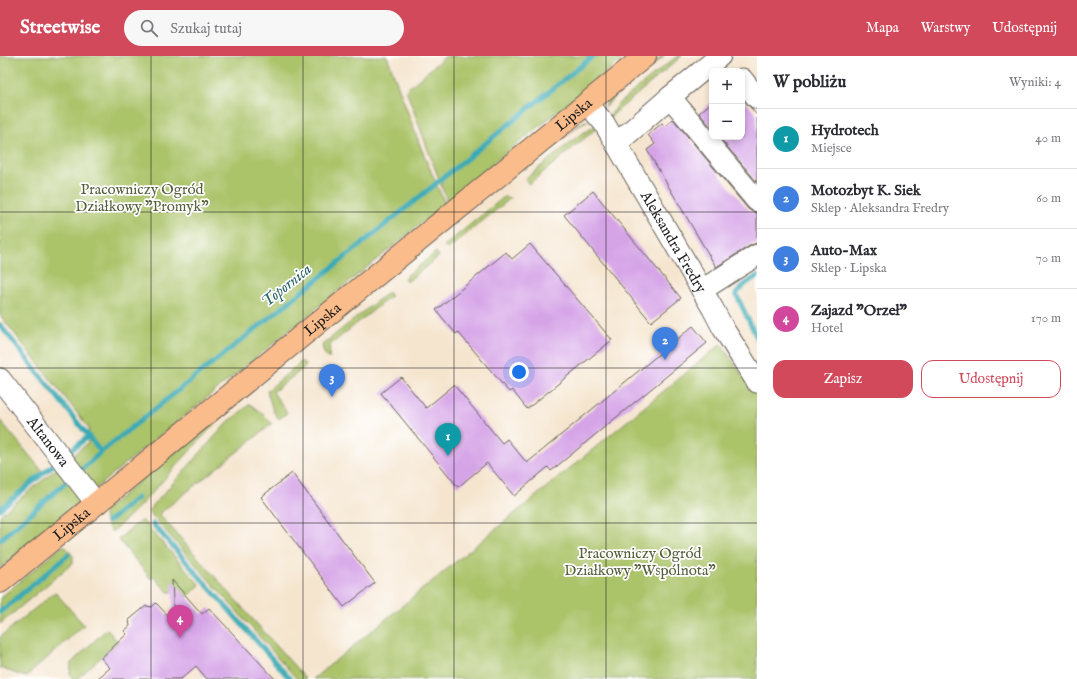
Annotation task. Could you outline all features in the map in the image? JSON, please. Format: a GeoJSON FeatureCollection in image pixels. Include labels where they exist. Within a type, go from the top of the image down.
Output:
{"type":"FeatureCollection","features":[{"type":"Feature","properties":{"kind":"main road","name":"Lipska"},"geometry":{"type":"LineString","coordinates":[[0,582],[91,496],[587,104],[645,56]]}},
{"type":"Feature","properties":{"kind":"street"},"geometry":{"type":"LineString","coordinates":[[616,144],[720,56]]}},
{"type":"Feature","properties":{"kind":"street"},"geometry":{"type":"LineString","coordinates":[[724,56],[733,68]]}},
{"type":"Feature","properties":{"kind":"street"},"geometry":{"type":"LineString","coordinates":[[745,83],[757,98]]}},
{"type":"Feature","properties":{"kind":"street"},"geometry":{"type":"LineString","coordinates":[[670,97],[757,201]]}},
{"type":"Feature","properties":{"kind":"street","name":"Aleksandra Fredry"},"geometry":{"type":"LineString","coordinates":[[587,104],[604,123],[723,328],[757,382]]}},
{"type":"Feature","properties":{"kind":"street"},"geometry":{"type":"LineString","coordinates":[[702,290],[757,255]]}},
{"type":"Feature","properties":{"kind":"street","name":"Altanowa"},"geometry":{"type":"LineString","coordinates":[[0,379],[91,496]]}},
{"type":"Feature","properties":{"kind":"green space","name":"Pracowniczy Ogród Działkowy \"Promyk\""},"geometry":{"type":"Polygon","coordinates":[[[0,56],[387,56],[421,148],[445,204],[109,477],[0,568],[0,515],[88,443],[89,428],[0,315],[0,56]]]}},
{"type":"Feature","properties":{"kind":"green space"},"geometry":{"type":"Polygon","coordinates":[[[446,56],[626,56],[447,201],[406,90],[446,56]]]}},
{"type":"Feature","properties":{"kind":"green space"},"geometry":{"type":"Polygon","coordinates":[[[662,56],[664,56],[614,97],[605,108],[607,101],[662,56]]]}},
{"type":"Feature","properties":{"kind":"green space"},"geometry":{"type":"Polygon","coordinates":[[[677,56],[682,56],[609,118],[608,116],[614,111],[619,103],[677,56]]]}},
{"type":"Feature","properties":{"kind":"green space"},"geometry":{"type":"Polygon","coordinates":[[[584,121],[589,121],[577,127],[524,170],[525,167],[584,121]]]}},
{"type":"Feature","properties":{"kind":"green space"},"geometry":{"type":"Polygon","coordinates":[[[595,126],[597,128],[529,184],[525,179],[581,134],[595,126]]]}},
{"type":"Feature","properties":{"kind":"green space"},"geometry":{"type":"Polygon","coordinates":[[[504,197],[511,198],[448,249],[444,246],[504,197]]]}},
{"type":"Feature","properties":{"kind":"green space"},"geometry":{"type":"Polygon","coordinates":[[[436,252],[439,256],[407,282],[404,278],[436,252]]]}},
{"type":"Feature","properties":{"kind":"green space"},"geometry":{"type":"Polygon","coordinates":[[[388,292],[391,296],[330,345],[329,359],[324,353],[322,345],[388,292]]]}},
{"type":"Feature","properties":{"kind":"green space","name":"Pracowniczy Ogród Działkowy \"Wspólnota\""},"geometry":{"type":"Polygon","coordinates":[[[721,344],[757,397],[757,679],[313,679],[721,344]]]}},
{"type":"Feature","properties":{"kind":"green space"},"geometry":{"type":"Polygon","coordinates":[[[302,361],[306,366],[273,392],[287,413],[279,419],[273,411],[267,391],[302,361]]]}},
{"type":"Feature","properties":{"kind":"green space"},"geometry":{"type":"Polygon","coordinates":[[[250,404],[265,416],[272,424],[159,514],[306,679],[297,679],[148,511],[227,423],[250,404]]]}},
{"type":"Feature","properties":{"kind":"green space"},"geometry":{"type":"Polygon","coordinates":[[[217,417],[219,419],[137,509],[112,532],[106,524],[104,518],[106,509],[217,417]]]}},
{"type":"Feature","properties":{"kind":"green space"},"geometry":{"type":"Polygon","coordinates":[[[0,420],[43,472],[0,508],[0,420]]]}},
{"type":"Feature","properties":{"kind":"green space"},"geometry":{"type":"Polygon","coordinates":[[[142,520],[200,585],[186,598],[177,587],[172,592],[168,592],[154,577],[151,579],[118,539],[142,520]]]}},
{"type":"Feature","properties":{"kind":"green space"},"geometry":{"type":"Polygon","coordinates":[[[64,545],[73,556],[73,563],[0,624],[0,598],[64,545]]]}},
{"type":"Feature","properties":{"kind":"green space"},"geometry":{"type":"Polygon","coordinates":[[[55,592],[84,625],[26,677],[0,668],[0,637],[55,592]]]}},
{"type":"Feature","properties":{"kind":"green space"},"geometry":{"type":"Polygon","coordinates":[[[107,629],[118,642],[77,679],[73,679],[70,674],[71,663],[107,629]]]}},
{"type":"Feature","properties":{"kind":"building"},"geometry":{"type":"Polygon","coordinates":[[[745,101],[757,115],[757,182],[722,140],[745,140],[745,101]]]}},
{"type":"Feature","properties":{"kind":"building"},"geometry":{"type":"Polygon","coordinates":[[[709,105],[709,125],[699,113],[709,105]]]}},
{"type":"Feature","properties":{"kind":"building"},"geometry":{"type":"Polygon","coordinates":[[[673,119],[748,209],[757,213],[757,243],[751,245],[716,267],[647,150],[655,144],[648,135],[662,123],[665,126],[673,119]]]}},
{"type":"Feature","properties":{"kind":"building"},"geometry":{"type":"Polygon","coordinates":[[[593,191],[681,298],[651,322],[564,215],[593,191]]]}},
{"type":"Feature","properties":{"kind":"building"},"geometry":{"type":"Polygon","coordinates":[[[530,244],[612,340],[527,409],[512,390],[509,392],[458,332],[456,334],[436,310],[506,252],[512,259],[530,244]]]}},
{"type":"Feature","properties":{"kind":"building"},"geometry":{"type":"Polygon","coordinates":[[[693,326],[707,343],[551,471],[548,467],[514,496],[487,463],[458,487],[381,393],[401,377],[426,408],[454,385],[502,443],[507,439],[527,463],[693,326]]]}},
{"type":"Feature","properties":{"kind":"building"},"geometry":{"type":"Polygon","coordinates":[[[292,473],[375,583],[344,607],[261,497],[292,473]]]}},
{"type":"Feature","properties":{"kind":"building"},"geometry":{"type":"Polygon","coordinates":[[[172,580],[202,614],[209,608],[275,679],[207,679],[196,666],[181,679],[97,679],[110,668],[101,658],[127,634],[124,631],[130,626],[129,620],[146,606],[152,607],[156,603],[174,622],[172,580]]]}},
{"type":"Feature","properties":{"kind":"waterway","name":"Topornica"},"geometry":{"type":"LineString","coordinates":[[79,472],[101,452],[353,251],[593,56]]}},
{"type":"Feature","properties":{"kind":"waterway"},"geometry":{"type":"LineString","coordinates":[[757,276],[744,285],[736,294],[757,338]]}},
{"type":"Feature","properties":{"kind":"waterway"},"geometry":{"type":"LineString","coordinates":[[0,325],[101,452]]}},
{"type":"Feature","properties":{"kind":"waterway"},"geometry":{"type":"LineString","coordinates":[[65,455],[89,436]]}},
{"type":"Feature","properties":{"kind":"waterway"},"geometry":{"type":"LineString","coordinates":[[0,509],[58,461]]}},
{"type":"Feature","properties":{"kind":"waterway","name":"Topornica"},"geometry":{"type":"LineString","coordinates":[[0,540],[71,478]]}},
{"type":"Feature","properties":{"kind":"waterway"},"geometry":{"type":"LineString","coordinates":[[108,522],[137,498]]}},
{"type":"Feature","properties":{"kind":"waterway"},"geometry":{"type":"LineString","coordinates":[[153,524],[290,679]]}},
{"type":"Feature","properties":{"kind":"waterway"},"geometry":{"type":"LineString","coordinates":[[0,612],[68,555]]}},
{"type":"Feature","properties":{"kind":"place","name":"Motozbyt K. Siek"},"geometry":{"type":"Point","coordinates":[665,360]}},
{"type":"Feature","properties":{"kind":"place","name":"Auto-Max"},"geometry":{"type":"Point","coordinates":[332,397]}},
{"type":"Feature","properties":{"kind":"place","name":"Hydrotech"},"geometry":{"type":"Point","coordinates":[448,456]}},
{"type":"Feature","properties":{"kind":"place","name":"Zajazd \"Orzeł\""},"geometry":{"type":"Point","coordinates":[180,638]}}]}
